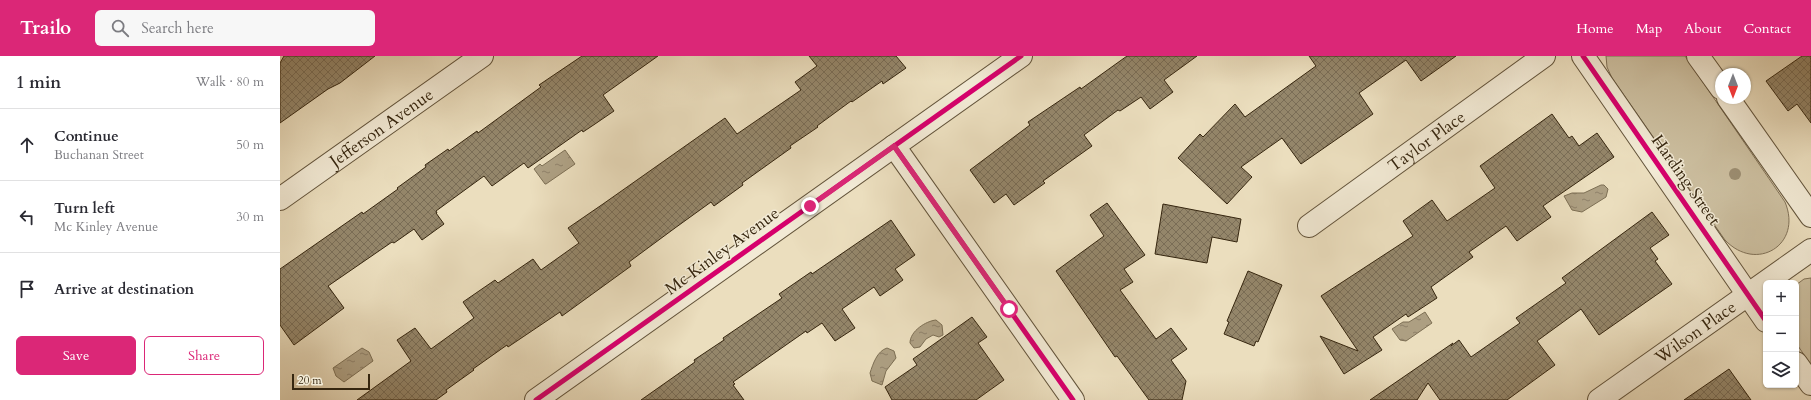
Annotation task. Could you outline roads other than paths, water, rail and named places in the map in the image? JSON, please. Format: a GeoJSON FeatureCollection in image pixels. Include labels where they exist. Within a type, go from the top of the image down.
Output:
{"type":"FeatureCollection","features":[{"type":"Feature","properties":{"kind":"street","name":"Jefferson Avenue"},"geometry":{"type":"LineString","coordinates":[[280,199],[482,56]]}},
{"type":"Feature","properties":{"kind":"street","name":"Mc Kinley Avenue"},"geometry":{"type":"LineString","coordinates":[[536,400],[1021,56]]}},
{"type":"Feature","properties":{"kind":"street","name":"Taylor Place"},"geometry":{"type":"LineString","coordinates":[[1309,226],[1544,56]]}},
{"type":"Feature","properties":{"kind":"street","name":"Harding Street"},"geometry":{"type":"LineString","coordinates":[[1583,56],[1763,316]]}},
{"type":"Feature","properties":{"kind":"street"},"geometry":{"type":"LineString","coordinates":[[1698,56],[1715,80]]}},
{"type":"Feature","properties":{"kind":"street"},"geometry":{"type":"LineString","coordinates":[[1732,104],[1811,216]]}},
{"type":"Feature","properties":{"kind":"street"},"geometry":{"type":"LineString","coordinates":[[894,146],[1071,399]]}},
{"type":"Feature","properties":{"kind":"street","name":"Wilson Place"},"geometry":{"type":"LineString","coordinates":[[1599,400],[1811,250]]}},
{"type":"Feature","properties":{"kind":"street"},"geometry":{"type":"LineString","coordinates":[[1799,367],[1811,384]]}},
{"type":"Feature","properties":{"kind":"water"},"geometry":{"type":"Polygon","coordinates":[[[565,150],[575,164],[545,184],[534,169],[540,164],[542,166],[565,150]]]}},
{"type":"Feature","properties":{"kind":"water"},"geometry":{"type":"Polygon","coordinates":[[[1604,185],[1608,189],[1606,197],[1582,212],[1572,210],[1564,196],[1572,193],[1584,193],[1604,185]]]}},
{"type":"Feature","properties":{"kind":"water"},"geometry":{"type":"Polygon","coordinates":[[[1425,312],[1432,323],[1406,341],[1400,340],[1392,329],[1403,322],[1409,322],[1425,312]]]}},
{"type":"Feature","properties":{"kind":"water"},"geometry":{"type":"Polygon","coordinates":[[[936,320],[942,325],[943,335],[939,337],[933,335],[926,339],[920,347],[914,348],[910,343],[913,334],[919,327],[936,320]]]}},
{"type":"Feature","properties":{"kind":"water"},"geometry":{"type":"Polygon","coordinates":[[[362,348],[369,352],[373,361],[344,382],[336,376],[333,368],[362,348]]]}},
{"type":"Feature","properties":{"kind":"water"},"geometry":{"type":"Polygon","coordinates":[[[887,348],[894,351],[896,358],[886,371],[882,385],[872,381],[870,373],[878,355],[887,348]]]}}]}
